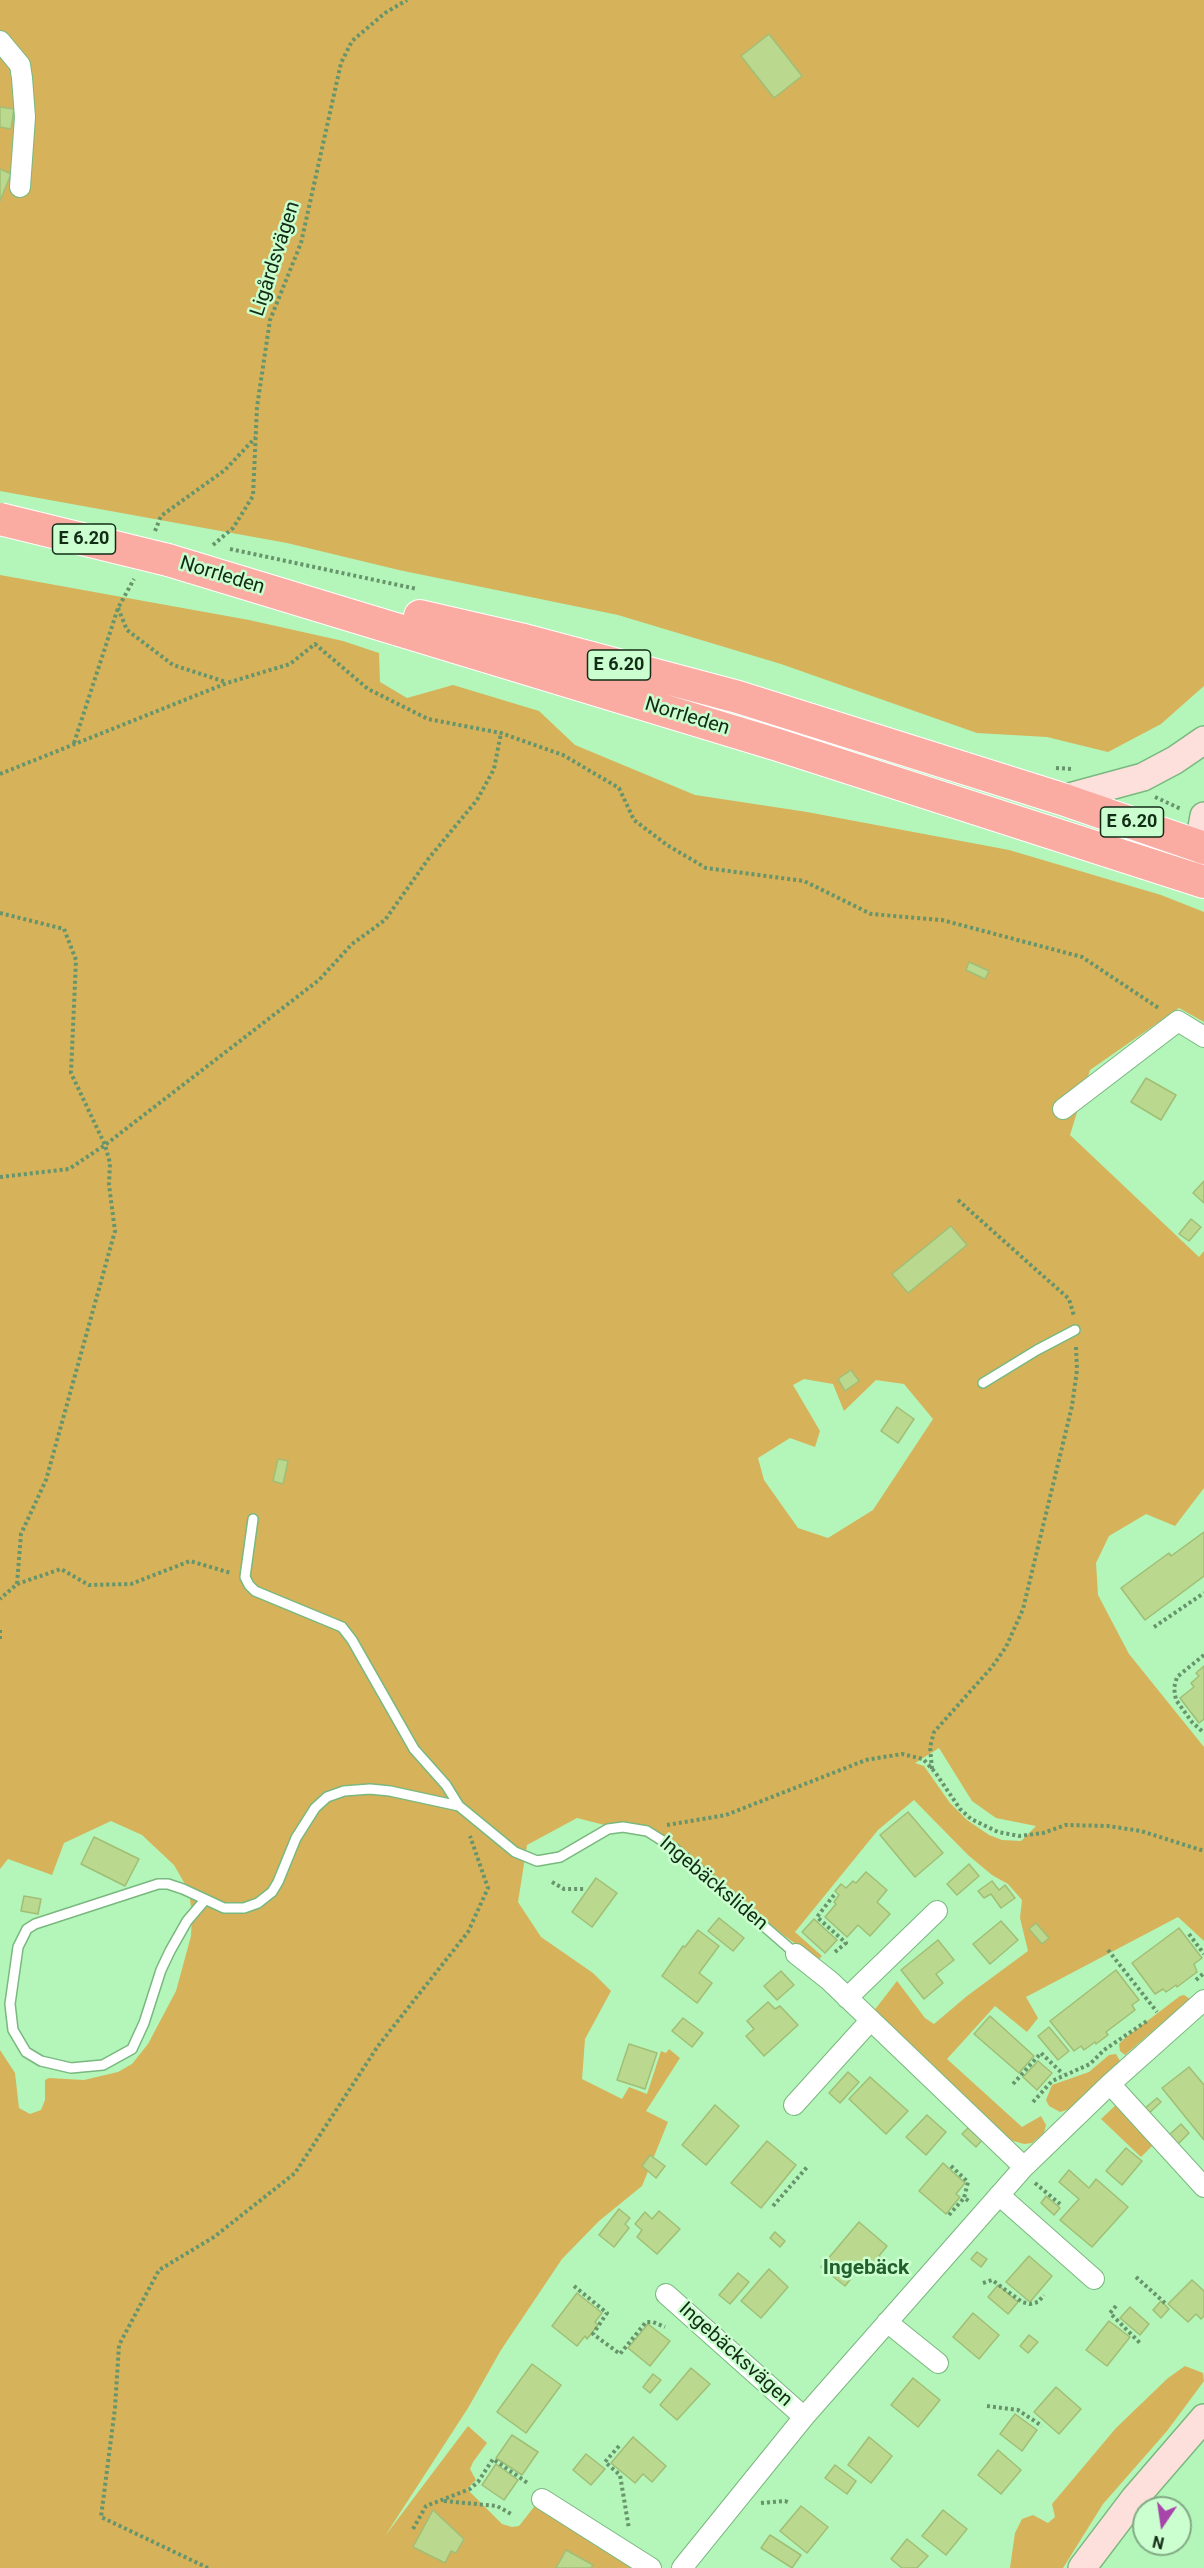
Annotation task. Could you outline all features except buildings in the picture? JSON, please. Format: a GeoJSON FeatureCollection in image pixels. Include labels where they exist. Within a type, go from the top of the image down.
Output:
{"type":"FeatureCollection","features":[{"type":"Feature","properties":{"kind":"highway","name":"Norrleden"},"geometry":{"type":"LineString","coordinates":[[0,519],[160,549],[520,639],[738,697],[1062,799],[1204,849]]}},
{"type":"Feature","properties":{"kind":"highway","name":"Norrleden"},"geometry":{"type":"LineString","coordinates":[[160,549],[1204,882]]}},
{"type":"Feature","properties":{"kind":"main road"},"geometry":{"type":"LineString","coordinates":[[1062,799],[1143,777],[1175,760],[1204,740]]}},
{"type":"Feature","properties":{"kind":"main road"},"geometry":{"type":"LineString","coordinates":[[1112,852],[1167,856],[1204,849],[1201,832],[1204,816]]}},
{"type":"Feature","properties":{"kind":"main road"},"geometry":{"type":"LineString","coordinates":[[1082,2568],[1135,2498],[1204,2418]]}},
{"type":"Feature","properties":{"kind":"street"},"geometry":{"type":"LineString","coordinates":[[0,41],[20,65],[22,78],[25,117],[20,187]]}},
{"type":"Feature","properties":{"kind":"street"},"geometry":{"type":"LineString","coordinates":[[1063,1109],[1178,1021],[1204,1037]]}},
{"type":"Feature","properties":{"kind":"street"},"geometry":{"type":"LineString","coordinates":[[847,1998],[938,1911]]}},
{"type":"Feature","properties":{"kind":"street","name":"Ingebäcksliden"},"geometry":{"type":"LineString","coordinates":[[796,1954],[847,1998],[1022,2169]]}},
{"type":"Feature","properties":{"kind":"street","name":"Ingebäcksvägen"},"geometry":{"type":"LineString","coordinates":[[682,2568],[804,2416],[1022,2169],[1110,2084],[1201,2009]]}},
{"type":"Feature","properties":{"kind":"street"},"geometry":{"type":"LineString","coordinates":[[794,2105],[870,2021]]}},
{"type":"Feature","properties":{"kind":"street"},"geometry":{"type":"LineString","coordinates":[[1110,2084],[1204,2187]]}},
{"type":"Feature","properties":{"kind":"street"},"geometry":{"type":"LineString","coordinates":[[999,2195],[1094,2279]]}},
{"type":"Feature","properties":{"kind":"street","name":"Ingebäcksvägen"},"geometry":{"type":"LineString","coordinates":[[666,2294],[804,2416]]}},
{"type":"Feature","properties":{"kind":"street"},"geometry":{"type":"LineString","coordinates":[[887,2322],[938,2363]]}},
{"type":"Feature","properties":{"kind":"street"},"geometry":{"type":"LineString","coordinates":[[539,2494],[651,2568]]}},
{"type":"Feature","properties":{"kind":"lane"},"geometry":{"type":"LineString","coordinates":[[984,1383],[1036,1350],[1075,1330]]}},
{"type":"Feature","properties":{"kind":"lane"},"geometry":{"type":"LineString","coordinates":[[253,1519],[245,1577],[255,1591],[342,1627],[352,1640],[414,1749],[446,1785],[459,1806]]}},
{"type":"Feature","properties":{"kind":"lane","name":"Ingebäcksliden"},"geometry":{"type":"LineString","coordinates":[[205,1900],[187,1922],[170,1951],[132,2049],[123,2056],[94,2067],[61,2067],[32,2058],[26,2052],[13,2030],[10,2011],[18,1947],[27,1929],[35,1924],[149,1887],[168,1884],[224,1908],[244,1908],[262,1901],[272,1892],[282,1875],[305,1822],[327,1797],[344,1791],[370,1789],[390,1791],[459,1806],[515,1852],[537,1861],[560,1857],[608,1829],[623,1827],[647,1832],[674,1848],[796,1954]]}},
{"type":"Feature","properties":{"kind":"path","name":"Ligårdsvägen"},"geometry":{"type":"LineString","coordinates":[[213,545],[233,528],[253,496],[257,407],[270,320],[301,243],[341,63],[352,41],[385,13],[407,0]]}},
{"type":"Feature","properties":{"kind":"path"},"geometry":{"type":"LineString","coordinates":[[160,549],[161,516],[225,470],[256,437]]}},
{"type":"Feature","properties":{"kind":"path"},"geometry":{"type":"LineString","coordinates":[[74,744],[118,608],[138,571]]}},
{"type":"Feature","properties":{"kind":"path"},"geometry":{"type":"LineString","coordinates":[[118,608],[127,630],[173,665],[227,682]]}},
{"type":"Feature","properties":{"kind":"path"},"geometry":{"type":"LineString","coordinates":[[0,774],[227,682],[290,664],[315,644],[369,689],[428,718],[501,733],[562,754],[619,788],[634,820],[667,845],[706,868],[804,881],[871,914],[942,920],[1082,957],[1178,1021]]}},
{"type":"Feature","properties":{"kind":"path"},"geometry":{"type":"LineString","coordinates":[[0,1177],[69,1169],[105,1145],[319,980],[352,944],[385,920],[429,858],[477,800],[494,769],[501,733]]}},
{"type":"Feature","properties":{"kind":"path"},"geometry":{"type":"LineString","coordinates":[[0,913],[64,929],[76,960],[71,1074],[105,1145],[110,1163],[109,1185],[115,1231],[46,1480],[21,1534],[17,1584]]}},
{"type":"Feature","properties":{"kind":"path"},"geometry":{"type":"LineString","coordinates":[[932,1768],[930,1748],[934,1732],[992,1667],[1006,1647],[1023,1609],[1072,1406],[1077,1370],[1075,1317],[1069,1299],[958,1200]]}},
{"type":"Feature","properties":{"kind":"path"},"geometry":{"type":"LineString","coordinates":[[0,1599],[17,1584],[61,1569],[89,1586],[131,1584],[190,1561],[245,1577]]}},
{"type":"Feature","properties":{"kind":"path"},"geometry":{"type":"LineString","coordinates":[[1154,1627],[1204,1593]]}},
{"type":"Feature","properties":{"kind":"path"},"geometry":{"type":"LineString","coordinates":[[0,1630],[0,1639]]}},
{"type":"Feature","properties":{"kind":"path"},"geometry":{"type":"LineString","coordinates":[[1204,1654],[1177,1677],[1174,1688],[1176,1700],[1192,1722],[1204,1733]]}},
{"type":"Feature","properties":{"kind":"path"},"geometry":{"type":"LineString","coordinates":[[647,1832],[648,1827],[726,1815],[866,1760],[902,1754],[923,1759],[932,1768],[960,1809],[971,1819],[998,1832],[1019,1836],[1066,1826],[1108,1826],[1141,1831],[1204,1851]]}},
{"type":"Feature","properties":{"kind":"path"},"geometry":{"type":"LineString","coordinates":[[208,2568],[101,2517],[115,2409],[119,2345],[159,2270],[214,2237],[295,2173],[378,2046],[447,1962],[468,1932],[488,1887],[467,1826],[476,1821]]}},
{"type":"Feature","properties":{"kind":"path"},"geometry":{"type":"LineString","coordinates":[[552,1882],[564,1889],[584,1889]]}},
{"type":"Feature","properties":{"kind":"path"},"geometry":{"type":"LineString","coordinates":[[834,1896],[817,1917],[846,1942],[836,1952]]}},
{"type":"Feature","properties":{"kind":"path"},"geometry":{"type":"LineString","coordinates":[[1188,1934],[1204,1954]]}},
{"type":"Feature","properties":{"kind":"path"},"geometry":{"type":"LineString","coordinates":[[1108,1950],[1157,2012]]}},
{"type":"Feature","properties":{"kind":"path"},"geometry":{"type":"LineString","coordinates":[[1033,2102],[1052,2081],[1089,2064],[1104,2050],[1165,2005]]}},
{"type":"Feature","properties":{"kind":"path"},"geometry":{"type":"LineString","coordinates":[[1014,2084],[1041,2053],[1064,2075]]}},
{"type":"Feature","properties":{"kind":"path"},"geometry":{"type":"LineString","coordinates":[[773,2206],[808,2166]]}},
{"type":"Feature","properties":{"kind":"path"},"geometry":{"type":"LineString","coordinates":[[949,2215],[964,2198],[968,2182],[951,2166]]}},
{"type":"Feature","properties":{"kind":"path"},"geometry":{"type":"LineString","coordinates":[[1022,2169],[1060,2204]]}},
{"type":"Feature","properties":{"kind":"path"},"geometry":{"type":"LineString","coordinates":[[964,2198],[983,2213]]}},
{"type":"Feature","properties":{"kind":"path"},"geometry":{"type":"LineString","coordinates":[[1136,2277],[1166,2304]]}},
{"type":"Feature","properties":{"kind":"path"},"geometry":{"type":"LineString","coordinates":[[983,2283],[992,2280],[1022,2302],[1030,2304],[1038,2302],[1044,2295]]}},
{"type":"Feature","properties":{"kind":"path"},"geometry":{"type":"LineString","coordinates":[[574,2286],[607,2313],[593,2334],[620,2354],[646,2322],[665,2327]]}},
{"type":"Feature","properties":{"kind":"path"},"geometry":{"type":"LineString","coordinates":[[1116,2306],[1110,2313],[1141,2344]]}},
{"type":"Feature","properties":{"kind":"path"},"geometry":{"type":"LineString","coordinates":[[987,2406],[1018,2410],[1042,2426]]}},
{"type":"Feature","properties":{"kind":"path"},"geometry":{"type":"LineString","coordinates":[[619,2446],[605,2462],[620,2475],[629,2530]]}},
{"type":"Feature","properties":{"kind":"path"},"geometry":{"type":"LineString","coordinates":[[413,2529],[426,2506],[470,2489],[478,2482],[493,2459],[539,2494]]}},
{"type":"Feature","properties":{"kind":"path"},"geometry":{"type":"LineString","coordinates":[[440,2500],[497,2506],[511,2514]]}},
{"type":"Feature","properties":{"kind":"path"},"geometry":{"type":"LineString","coordinates":[[754,2504],[790,2503]]}},
{"type":"Feature","properties":{"kind":"shaded area"},"geometry":{"type":"Polygon","coordinates":[[[0,0],[1204,0],[1204,686],[1161,724],[1108,752],[1047,737],[977,733],[781,664],[618,615],[399,570],[287,543],[0,491],[0,0]]]}},
{"type":"Feature","properties":{"kind":"shaded area"},"geometry":{"type":"Polygon","coordinates":[[[0,575],[249,620],[343,641],[379,653],[380,682],[407,698],[453,685],[539,711],[575,745],[695,795],[807,812],[1009,850],[1161,895],[1204,912],[1204,1022],[1179,1008],[1090,1070],[1070,1135],[1199,1257],[1204,1251],[1204,1488],[1175,1526],[1146,1514],[1109,1536],[1096,1563],[1098,1595],[1129,1654],[1204,1747],[1204,1941],[1178,1917],[1026,1997],[1038,2018],[1027,2032],[995,2006],[947,2059],[1022,2127],[1041,2116],[1046,2125],[1044,2133],[1032,2143],[1024,2144],[1007,2139],[873,2012],[897,1981],[925,2018],[934,2024],[967,1996],[1028,1951],[1020,1918],[1022,1900],[1008,1884],[992,1875],[968,1855],[914,1800],[878,1830],[795,1932],[822,1956],[818,1960],[782,1934],[675,1843],[577,1818],[527,1845],[518,1902],[541,1937],[593,1973],[611,1991],[585,2039],[582,2079],[622,2099],[629,2087],[647,2094],[661,2051],[666,2053],[669,2049],[680,2058],[646,2111],[668,2122],[642,2186],[599,2221],[562,2259],[501,2350],[468,2408],[385,2536],[468,2426],[487,2443],[473,2462],[470,2469],[476,2480],[467,2489],[502,2524],[512,2527],[519,2526],[537,2506],[642,2568],[0,2568],[0,2050],[15,2073],[19,2108],[30,2114],[41,2110],[45,2100],[45,2080],[49,2078],[84,2080],[118,2072],[132,2064],[148,2044],[176,1991],[191,1936],[192,1915],[189,1891],[174,1865],[142,1835],[111,1821],[64,1843],[52,1875],[8,1859],[0,1869],[0,575]],[[804,1379],[793,1385],[820,1431],[815,1447],[790,1438],[758,1458],[764,1480],[798,1528],[828,1538],[873,1510],[933,1419],[904,1384],[876,1380],[844,1411],[833,1384],[804,1379]],[[939,1748],[915,1763],[924,1766],[950,1803],[967,1820],[989,1835],[1002,1840],[1021,1841],[1036,1826],[996,1818],[972,1801],[939,1748]]]}},
{"type":"Feature","properties":{"kind":"shaded area"},"geometry":{"type":"Polygon","coordinates":[[[1184,1995],[1190,1999],[1125,2055],[1120,2051],[1119,2044],[1125,2038],[1184,1995]]]}},
{"type":"Feature","properties":{"kind":"shaded area"},"geometry":{"type":"Polygon","coordinates":[[[1116,2054],[1120,2061],[1070,2109],[1060,2112],[1049,2106],[1046,2100],[1052,2085],[1089,2072],[1109,2055],[1116,2054]]]}},
{"type":"Feature","properties":{"kind":"shaded area"},"geometry":{"type":"Polygon","coordinates":[[[1118,2103],[1154,2144],[1141,2157],[1101,2119],[1118,2103]]]}},
{"type":"Feature","properties":{"kind":"shaded area"},"geometry":{"type":"Polygon","coordinates":[[[1185,2366],[1203,2373],[1204,2381],[1167,2431],[1103,2504],[1063,2568],[1010,2568],[1015,2533],[1022,2519],[1033,2515],[1048,2523],[1055,2517],[1052,2504],[1116,2428],[1168,2378],[1185,2366]]]}},
{"type":"Feature","properties":{"kind":"district","name":"Ingebäck"},"geometry":{"type":"Point","coordinates":[866,2269]}}]}
